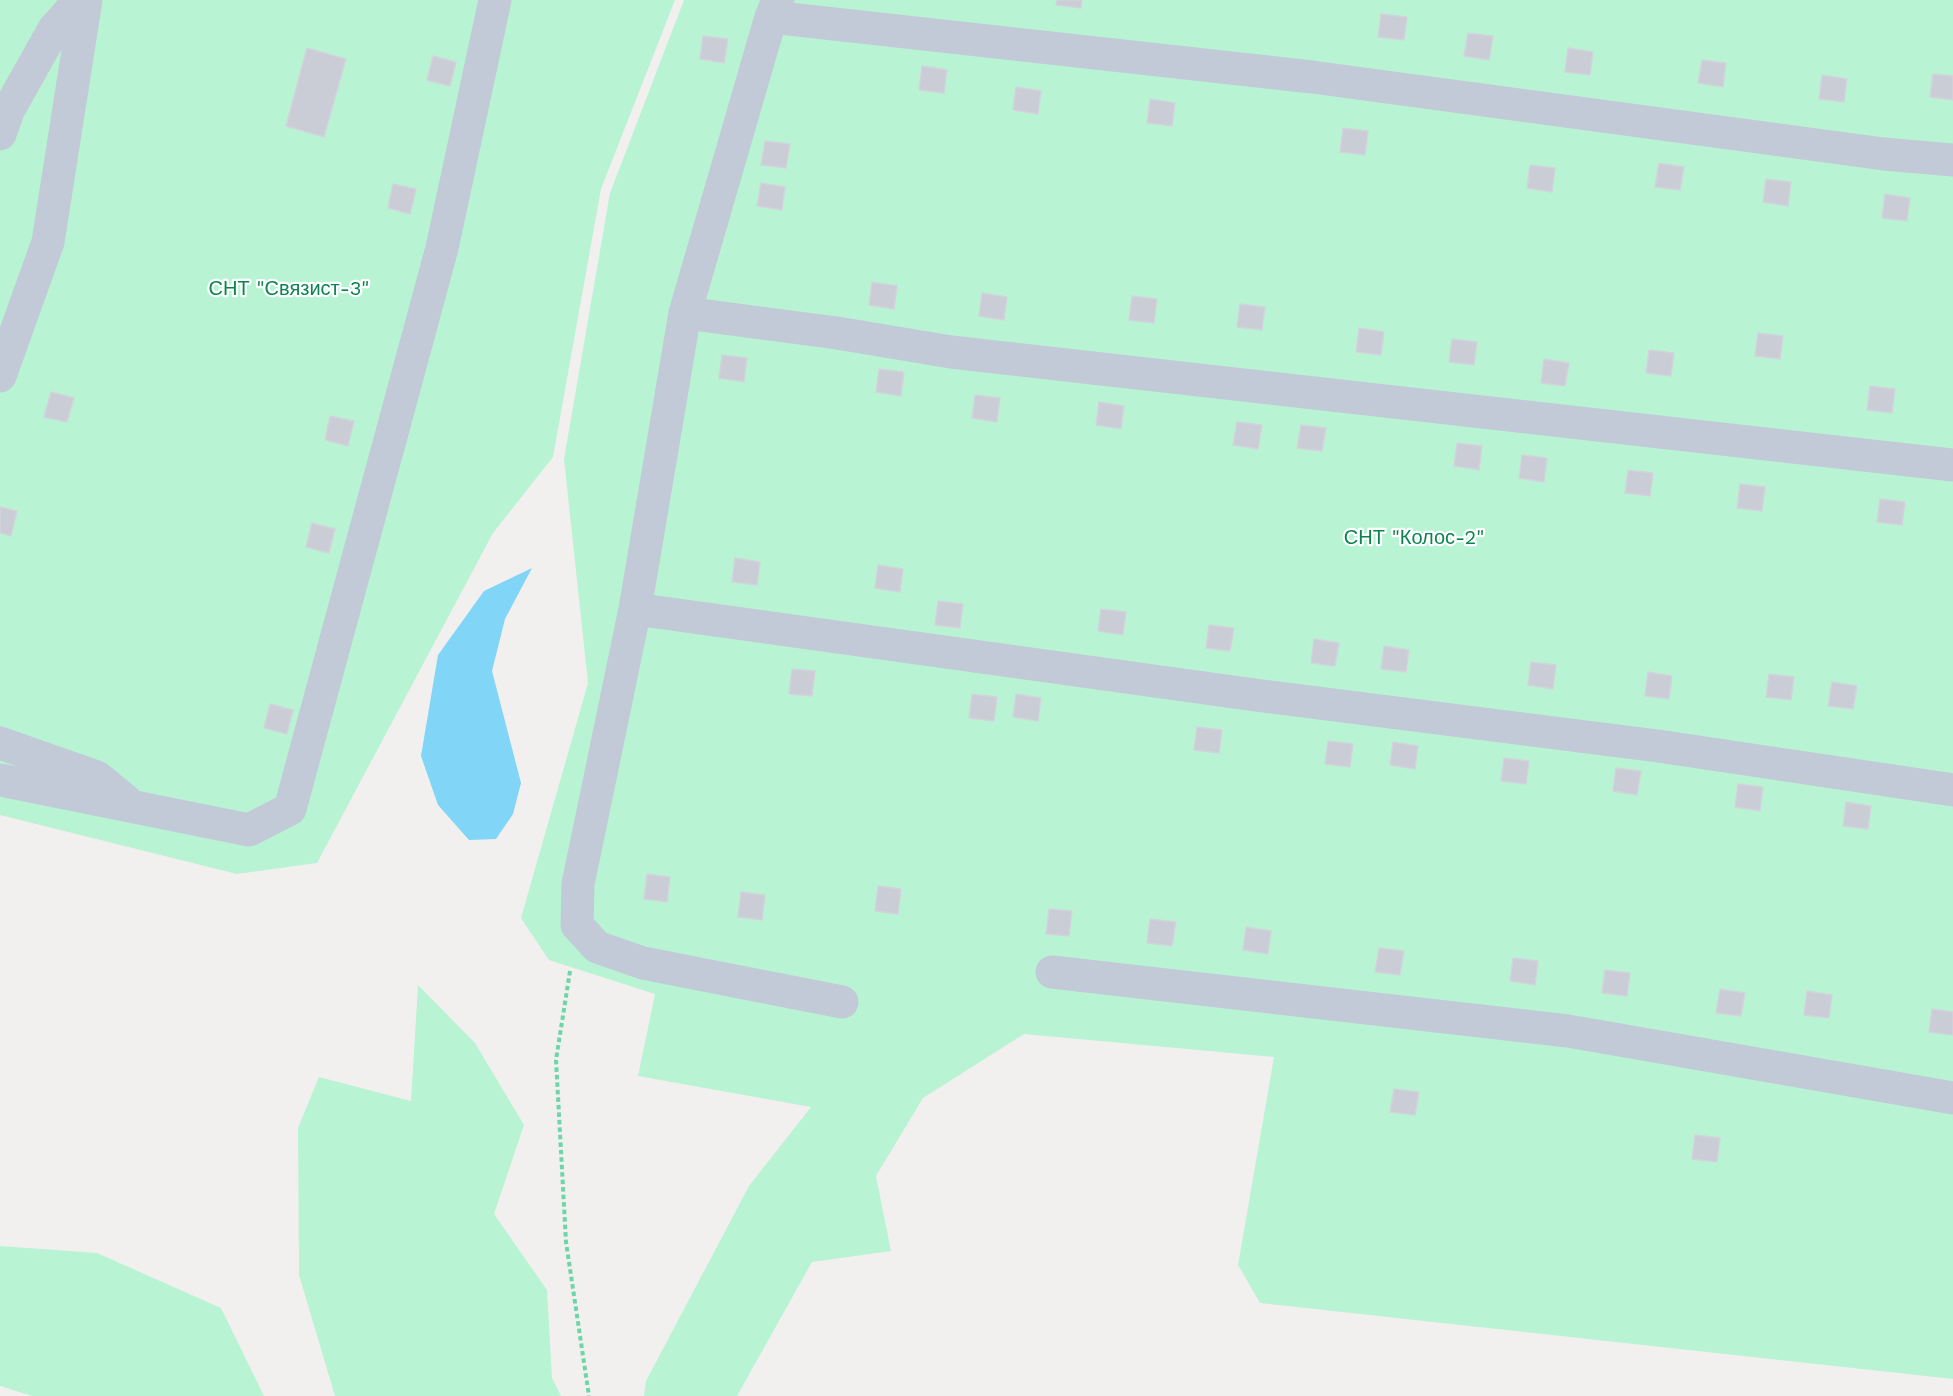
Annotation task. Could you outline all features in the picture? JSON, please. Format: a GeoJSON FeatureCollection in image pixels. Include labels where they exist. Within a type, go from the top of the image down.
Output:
{"type":"FeatureCollection","features":[{"type":"Feature","properties":{"kind":"lane"},"geometry":{"type":"LineString","coordinates":[[0,134],[8,111],[54,29],[80,0]]}},
{"type":"Feature","properties":{"kind":"lane"},"geometry":{"type":"LineString","coordinates":[[0,376],[48,242],[86,0]]}},
{"type":"Feature","properties":{"kind":"lane"},"geometry":{"type":"LineString","coordinates":[[0,780],[249,830],[290,809],[442,248],[495,0]]}},
{"type":"Feature","properties":{"kind":"lane"},"geometry":{"type":"LineString","coordinates":[[842,1002],[643,963],[597,947],[577,925],[578,884],[635,609],[685,313],[774,8],[1884,154],[1953,160]]}},
{"type":"Feature","properties":{"kind":"lane"},"geometry":{"type":"LineString","coordinates":[[685,313],[837,333],[951,352],[1953,465]]}},
{"type":"Feature","properties":{"kind":"lane"},"geometry":{"type":"LineString","coordinates":[[635,609],[1255,695],[1658,746],[1953,790]]}},
{"type":"Feature","properties":{"kind":"lane"},"geometry":{"type":"LineString","coordinates":[[0,743],[98,777],[132,807]]}},
{"type":"Feature","properties":{"kind":"lane"},"geometry":{"type":"LineString","coordinates":[[1052,972],[1568,1030],[1953,1098]]}},
{"type":"Feature","properties":{"kind":"path"},"geometry":{"type":"LineString","coordinates":[[577,925],[556,1060],[566,1242],[589,1396]]}},
{"type":"Feature","properties":{"kind":"green space","name":"СНТ \"Связист-3\""},"geometry":{"type":"Polygon","coordinates":[[[0,0],[675,0],[601,189],[553,457],[493,533],[317,863],[237,874],[0,815],[0,0]]]}},
{"type":"Feature","properties":{"kind":"green space","name":"СНТ \"Колос-2\""},"geometry":{"type":"Polygon","coordinates":[[[684,0],[1953,0],[1953,1379],[1260,1303],[1238,1265],[1274,1057],[1024,1034],[923,1098],[876,1176],[891,1251],[812,1262],[737,1396],[644,1396],[646,1381],[749,1186],[811,1107],[638,1076],[655,994],[549,960],[521,918],[588,683],[564,459],[610,193],[684,0]]]}},
{"type":"Feature","properties":{"kind":"green space"},"geometry":{"type":"Polygon","coordinates":[[[418,985],[475,1043],[524,1125],[494,1214],[547,1290],[552,1378],[561,1396],[335,1396],[299,1275],[298,1128],[319,1077],[411,1101],[418,985]]]}},
{"type":"Feature","properties":{"kind":"green space"},"geometry":{"type":"Polygon","coordinates":[[[0,1246],[97,1253],[221,1308],[264,1396],[32,1396],[0,1386],[0,1246]]]}},
{"type":"Feature","properties":{"kind":"water"},"geometry":{"type":"Polygon","coordinates":[[[532,568],[505,619],[492,671],[521,783],[513,814],[496,839],[469,840],[438,805],[421,756],[438,655],[484,591],[532,568]]]}},
{"type":"Feature","properties":{"kind":"building"},"geometry":{"type":"Polygon","coordinates":[[[1057,0],[1082,0],[1081,8],[1056,5],[1057,0]]]}},
{"type":"Feature","properties":{"kind":"building"},"geometry":{"type":"Polygon","coordinates":[[[1381,14],[1407,17],[1404,40],[1378,37],[1381,14]]]}},
{"type":"Feature","properties":{"kind":"building"},"geometry":{"type":"Polygon","coordinates":[[[1468,33],[1493,36],[1489,60],[1464,56],[1468,33]]]}},
{"type":"Feature","properties":{"kind":"building"},"geometry":{"type":"Polygon","coordinates":[[[703,36],[728,39],[724,63],[700,59],[703,36]]]}},
{"type":"Feature","properties":{"kind":"building"},"geometry":{"type":"Polygon","coordinates":[[[307,48],[346,59],[324,137],[286,126],[307,48]]]}},
{"type":"Feature","properties":{"kind":"building"},"geometry":{"type":"Polygon","coordinates":[[[1568,48],[1593,52],[1590,75],[1565,72],[1568,48]]]}},
{"type":"Feature","properties":{"kind":"building"},"geometry":{"type":"Polygon","coordinates":[[[433,56],[456,62],[450,86],[427,80],[433,56]]]}},
{"type":"Feature","properties":{"kind":"building"},"geometry":{"type":"Polygon","coordinates":[[[1702,60],[1726,63],[1723,87],[1698,83],[1702,60]]]}},
{"type":"Feature","properties":{"kind":"building"},"geometry":{"type":"Polygon","coordinates":[[[922,66],[947,70],[944,93],[919,90],[922,66]]]}},
{"type":"Feature","properties":{"kind":"building"},"geometry":{"type":"Polygon","coordinates":[[[1933,74],[1953,76],[1953,100],[1930,97],[1933,74]]]}},
{"type":"Feature","properties":{"kind":"building"},"geometry":{"type":"Polygon","coordinates":[[[1822,75],[1847,79],[1844,102],[1819,99],[1822,75]]]}},
{"type":"Feature","properties":{"kind":"building"},"geometry":{"type":"Polygon","coordinates":[[[1016,87],[1041,91],[1038,114],[1013,110],[1016,87]]]}},
{"type":"Feature","properties":{"kind":"building"},"geometry":{"type":"Polygon","coordinates":[[[1150,99],[1175,103],[1172,126],[1147,123],[1150,99]]]}},
{"type":"Feature","properties":{"kind":"building"},"geometry":{"type":"Polygon","coordinates":[[[1343,128],[1368,131],[1365,155],[1340,152],[1343,128]]]}},
{"type":"Feature","properties":{"kind":"building"},"geometry":{"type":"Polygon","coordinates":[[[765,141],[790,144],[786,168],[761,165],[765,141]]]}},
{"type":"Feature","properties":{"kind":"building"},"geometry":{"type":"Polygon","coordinates":[[[1659,163],[1684,167],[1680,190],[1655,187],[1659,163]]]}},
{"type":"Feature","properties":{"kind":"building"},"geometry":{"type":"Polygon","coordinates":[[[1530,165],[1555,168],[1552,192],[1527,188],[1530,165]]]}},
{"type":"Feature","properties":{"kind":"building"},"geometry":{"type":"Polygon","coordinates":[[[1766,179],[1791,182],[1788,206],[1763,202],[1766,179]]]}},
{"type":"Feature","properties":{"kind":"building"},"geometry":{"type":"Polygon","coordinates":[[[761,183],[785,187],[782,210],[757,206],[761,183]]]}},
{"type":"Feature","properties":{"kind":"building"},"geometry":{"type":"Polygon","coordinates":[[[393,184],[416,189],[410,214],[388,208],[393,184]]]}},
{"type":"Feature","properties":{"kind":"building"},"geometry":{"type":"Polygon","coordinates":[[[1885,194],[1910,198],[1907,221],[1882,218],[1885,194]]]}},
{"type":"Feature","properties":{"kind":"building"},"geometry":{"type":"Polygon","coordinates":[[[872,282],[897,286],[894,309],[869,305],[872,282]]]}},
{"type":"Feature","properties":{"kind":"building"},"geometry":{"type":"Polygon","coordinates":[[[982,293],[1007,297],[1004,320],[979,316],[982,293]]]}},
{"type":"Feature","properties":{"kind":"building"},"geometry":{"type":"Polygon","coordinates":[[[1132,296],[1157,299],[1154,323],[1129,320],[1132,296]]]}},
{"type":"Feature","properties":{"kind":"building"},"geometry":{"type":"Polygon","coordinates":[[[1240,304],[1265,307],[1262,330],[1237,327],[1240,304]]]}},
{"type":"Feature","properties":{"kind":"building"},"geometry":{"type":"Polygon","coordinates":[[[1359,328],[1384,332],[1381,355],[1356,352],[1359,328]]]}},
{"type":"Feature","properties":{"kind":"building"},"geometry":{"type":"Polygon","coordinates":[[[1758,333],[1783,336],[1780,359],[1755,356],[1758,333]]]}},
{"type":"Feature","properties":{"kind":"building"},"geometry":{"type":"Polygon","coordinates":[[[1452,339],[1477,342],[1474,365],[1449,362],[1452,339]]]}},
{"type":"Feature","properties":{"kind":"building"},"geometry":{"type":"Polygon","coordinates":[[[1649,350],[1674,353],[1671,376],[1646,373],[1649,350]]]}},
{"type":"Feature","properties":{"kind":"building"},"geometry":{"type":"Polygon","coordinates":[[[722,355],[747,358],[744,382],[719,378],[722,355]]]}},
{"type":"Feature","properties":{"kind":"building"},"geometry":{"type":"Polygon","coordinates":[[[1544,359],[1569,363],[1565,386],[1541,383],[1544,359]]]}},
{"type":"Feature","properties":{"kind":"building"},"geometry":{"type":"Polygon","coordinates":[[[879,369],[904,372],[901,396],[876,392],[879,369]]]}},
{"type":"Feature","properties":{"kind":"building"},"geometry":{"type":"Polygon","coordinates":[[[1870,386],[1895,389],[1892,413],[1867,410],[1870,386]]]}},
{"type":"Feature","properties":{"kind":"building"},"geometry":{"type":"Polygon","coordinates":[[[51,392],[74,398],[67,422],[44,417],[51,392]]]}},
{"type":"Feature","properties":{"kind":"building"},"geometry":{"type":"Polygon","coordinates":[[[975,395],[1000,398],[997,422],[972,418],[975,395]]]}},
{"type":"Feature","properties":{"kind":"building"},"geometry":{"type":"Polygon","coordinates":[[[1099,402],[1124,406],[1121,429],[1096,425],[1099,402]]]}},
{"type":"Feature","properties":{"kind":"building"},"geometry":{"type":"Polygon","coordinates":[[[330,416],[354,421],[348,446],[325,440],[330,416]]]}},
{"type":"Feature","properties":{"kind":"building"},"geometry":{"type":"Polygon","coordinates":[[[1237,422],[1262,425],[1258,449],[1233,445],[1237,422]]]}},
{"type":"Feature","properties":{"kind":"building"},"geometry":{"type":"Polygon","coordinates":[[[1301,425],[1326,428],[1322,451],[1297,448],[1301,425]]]}},
{"type":"Feature","properties":{"kind":"building"},"geometry":{"type":"Polygon","coordinates":[[[1457,443],[1482,446],[1479,470],[1454,466],[1457,443]]]}},
{"type":"Feature","properties":{"kind":"building"},"geometry":{"type":"Polygon","coordinates":[[[1522,455],[1547,458],[1544,482],[1519,478],[1522,455]]]}},
{"type":"Feature","properties":{"kind":"building"},"geometry":{"type":"Polygon","coordinates":[[[1628,470],[1653,473],[1650,496],[1625,493],[1628,470]]]}},
{"type":"Feature","properties":{"kind":"building"},"geometry":{"type":"Polygon","coordinates":[[[1740,484],[1765,487],[1762,511],[1737,508],[1740,484]]]}},
{"type":"Feature","properties":{"kind":"building"},"geometry":{"type":"Polygon","coordinates":[[[1880,499],[1905,502],[1902,525],[1877,522],[1880,499]]]}},
{"type":"Feature","properties":{"kind":"building"},"geometry":{"type":"Polygon","coordinates":[[[0,507],[17,511],[11,536],[0,533],[0,507]]]}},
{"type":"Feature","properties":{"kind":"building"},"geometry":{"type":"Polygon","coordinates":[[[312,523],[335,529],[329,553],[306,547],[312,523]]]}},
{"type":"Feature","properties":{"kind":"building"},"geometry":{"type":"Polygon","coordinates":[[[735,558],[760,562],[757,585],[732,582],[735,558]]]}},
{"type":"Feature","properties":{"kind":"building"},"geometry":{"type":"Polygon","coordinates":[[[878,565],[903,569],[900,592],[875,588],[878,565]]]}},
{"type":"Feature","properties":{"kind":"building"},"geometry":{"type":"Polygon","coordinates":[[[938,601],[963,604],[960,628],[935,625],[938,601]]]}},
{"type":"Feature","properties":{"kind":"building"},"geometry":{"type":"Polygon","coordinates":[[[1101,609],[1126,612],[1123,635],[1098,631],[1101,609]]]}},
{"type":"Feature","properties":{"kind":"building"},"geometry":{"type":"Polygon","coordinates":[[[1209,625],[1234,628],[1230,651],[1206,648],[1209,625]]]}},
{"type":"Feature","properties":{"kind":"building"},"geometry":{"type":"Polygon","coordinates":[[[1314,639],[1339,643],[1335,666],[1311,663],[1314,639]]]}},
{"type":"Feature","properties":{"kind":"building"},"geometry":{"type":"Polygon","coordinates":[[[1384,646],[1409,650],[1406,672],[1381,669],[1384,646]]]}},
{"type":"Feature","properties":{"kind":"building"},"geometry":{"type":"Polygon","coordinates":[[[1531,662],[1556,665],[1553,689],[1528,685],[1531,662]]]}},
{"type":"Feature","properties":{"kind":"building"},"geometry":{"type":"Polygon","coordinates":[[[792,669],[815,671],[812,696],[789,694],[792,669]]]}},
{"type":"Feature","properties":{"kind":"building"},"geometry":{"type":"Polygon","coordinates":[[[1648,672],[1672,676],[1669,699],[1645,696],[1648,672]]]}},
{"type":"Feature","properties":{"kind":"building"},"geometry":{"type":"Polygon","coordinates":[[[1769,674],[1794,677],[1791,700],[1766,697],[1769,674]]]}},
{"type":"Feature","properties":{"kind":"building"},"geometry":{"type":"Polygon","coordinates":[[[1832,682],[1857,686],[1853,709],[1828,706],[1832,682]]]}},
{"type":"Feature","properties":{"kind":"building"},"geometry":{"type":"Polygon","coordinates":[[[972,694],[997,697],[994,721],[969,718],[972,694]]]}},
{"type":"Feature","properties":{"kind":"building"},"geometry":{"type":"Polygon","coordinates":[[[1016,694],[1041,698],[1038,721],[1013,717],[1016,694]]]}},
{"type":"Feature","properties":{"kind":"building"},"geometry":{"type":"Polygon","coordinates":[[[270,704],[293,710],[287,734],[264,728],[270,704]]]}},
{"type":"Feature","properties":{"kind":"building"},"geometry":{"type":"Polygon","coordinates":[[[1197,727],[1222,730],[1219,753],[1194,750],[1197,727]]]}},
{"type":"Feature","properties":{"kind":"building"},"geometry":{"type":"Polygon","coordinates":[[[1328,741],[1353,744],[1350,767],[1325,764],[1328,741]]]}},
{"type":"Feature","properties":{"kind":"building"},"geometry":{"type":"Polygon","coordinates":[[[1393,742],[1418,746],[1415,769],[1390,765],[1393,742]]]}},
{"type":"Feature","properties":{"kind":"building"},"geometry":{"type":"Polygon","coordinates":[[[1504,758],[1529,761],[1526,784],[1501,781],[1504,758]]]}},
{"type":"Feature","properties":{"kind":"building"},"geometry":{"type":"Polygon","coordinates":[[[1616,768],[1641,771],[1637,795],[1613,791],[1616,768]]]}},
{"type":"Feature","properties":{"kind":"building"},"geometry":{"type":"Polygon","coordinates":[[[1738,784],[1763,787],[1760,811],[1735,807],[1738,784]]]}},
{"type":"Feature","properties":{"kind":"building"},"geometry":{"type":"Polygon","coordinates":[[[1846,802],[1871,806],[1868,829],[1843,826],[1846,802]]]}},
{"type":"Feature","properties":{"kind":"building"},"geometry":{"type":"Polygon","coordinates":[[[647,874],[670,877],[667,902],[644,899],[647,874]]]}},
{"type":"Feature","properties":{"kind":"building"},"geometry":{"type":"Polygon","coordinates":[[[878,886],[901,889],[898,914],[875,911],[878,886]]]}},
{"type":"Feature","properties":{"kind":"building"},"geometry":{"type":"Polygon","coordinates":[[[741,892],[765,895],[762,920],[738,917],[741,892]]]}},
{"type":"Feature","properties":{"kind":"building"},"geometry":{"type":"Polygon","coordinates":[[[1049,909],[1072,911],[1069,936],[1046,934],[1049,909]]]}},
{"type":"Feature","properties":{"kind":"building"},"geometry":{"type":"Polygon","coordinates":[[[1150,919],[1176,922],[1172,946],[1147,943],[1150,919]]]}},
{"type":"Feature","properties":{"kind":"building"},"geometry":{"type":"Polygon","coordinates":[[[1246,927],[1271,931],[1268,954],[1243,950],[1246,927]]]}},
{"type":"Feature","properties":{"kind":"building"},"geometry":{"type":"Polygon","coordinates":[[[1379,948],[1404,951],[1400,975],[1375,972],[1379,948]]]}},
{"type":"Feature","properties":{"kind":"building"},"geometry":{"type":"Polygon","coordinates":[[[1513,958],[1538,961],[1535,985],[1510,981],[1513,958]]]}},
{"type":"Feature","properties":{"kind":"building"},"geometry":{"type":"Polygon","coordinates":[[[1605,970],[1630,973],[1627,996],[1602,993],[1605,970]]]}},
{"type":"Feature","properties":{"kind":"building"},"geometry":{"type":"Polygon","coordinates":[[[1720,989],[1745,993],[1741,1016],[1716,1013],[1720,989]]]}},
{"type":"Feature","properties":{"kind":"building"},"geometry":{"type":"Polygon","coordinates":[[[1807,991],[1832,995],[1829,1018],[1804,1015],[1807,991]]]}},
{"type":"Feature","properties":{"kind":"building"},"geometry":{"type":"Polygon","coordinates":[[[1932,1009],[1953,1012],[1953,1035],[1929,1032],[1932,1009]]]}},
{"type":"Feature","properties":{"kind":"building"},"geometry":{"type":"Polygon","coordinates":[[[1394,1089],[1419,1092],[1415,1115],[1390,1112],[1394,1089]]]}},
{"type":"Feature","properties":{"kind":"building"},"geometry":{"type":"Polygon","coordinates":[[[1695,1135],[1720,1138],[1717,1162],[1692,1159],[1695,1135]]]}}]}
